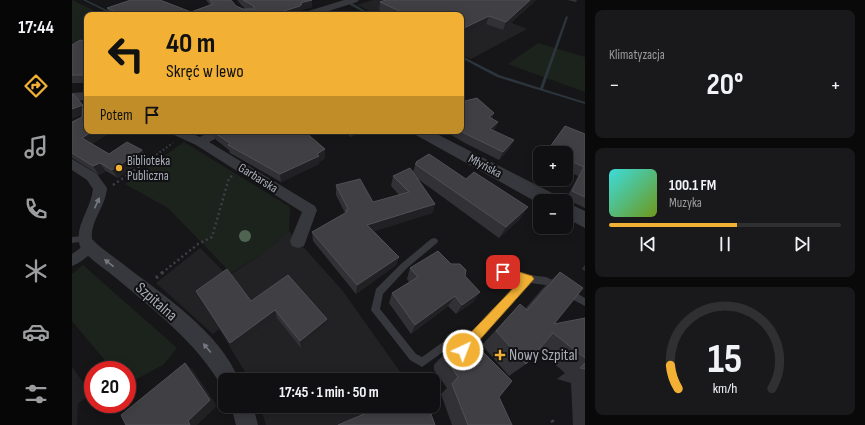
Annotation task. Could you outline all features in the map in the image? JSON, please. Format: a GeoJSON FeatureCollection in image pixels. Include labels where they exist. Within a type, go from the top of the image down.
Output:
{"type":"FeatureCollection","features":[{"type":"Feature","properties":{"kind":"street"},"geometry":{"type":"LineString","coordinates":[[316,12],[354,0]]}},
{"type":"Feature","properties":{"kind":"street"},"geometry":{"type":"LineString","coordinates":[[72,98],[84,96]]}},
{"type":"Feature","properties":{"kind":"street","name":"Garbarska"},"geometry":{"type":"LineString","coordinates":[[183,134],[200,142],[310,210],[298,241]]}},
{"type":"Feature","properties":{"kind":"street"},"geometry":{"type":"LineString","coordinates":[[200,142],[215,134]]}},
{"type":"Feature","properties":{"kind":"street","name":"Młyńska"},"geometry":{"type":"LineString","coordinates":[[425,134],[538,194]]}},
{"type":"Feature","properties":{"kind":"street"},"geometry":{"type":"LineString","coordinates":[[72,164],[92,177],[100,188],[98,202],[86,224],[81,242],[72,260]]}},
{"type":"Feature","properties":{"kind":"street"},"geometry":{"type":"LineString","coordinates":[[573,213],[585,220]]}},
{"type":"Feature","properties":{"kind":"street","name":"Szpitalna"},"geometry":{"type":"LineString","coordinates":[[81,242],[143,289],[202,342],[221,364],[226,373]]}},
{"type":"Feature","properties":{"kind":"street"},"geometry":{"type":"LineString","coordinates":[[244,413],[247,425]]}},
{"type":"Feature","properties":{"kind":"lane"},"geometry":{"type":"LineString","coordinates":[[434,241],[404,266],[379,292],[375,310],[413,357],[422,362],[450,342],[463,350],[529,279]]}},
{"type":"Feature","properties":{"kind":"lane"},"geometry":{"type":"LineString","coordinates":[[503,272],[529,279],[546,281],[585,302]]}},
{"type":"Feature","properties":{"kind":"path"},"geometry":{"type":"LineString","coordinates":[[122,179],[180,134]]}},
{"type":"Feature","properties":{"kind":"path"},"geometry":{"type":"LineString","coordinates":[[143,289],[198,244],[212,237],[229,178],[242,168]]}},
{"type":"Feature","properties":{"kind":"path"},"geometry":{"type":"LineString","coordinates":[[552,420],[554,425]]}},
{"type":"Feature","properties":{"kind":"shaded area"},"geometry":{"type":"Polygon","coordinates":[[[72,0],[97,12],[84,12],[84,46],[72,47],[72,0]]]}},
{"type":"Feature","properties":{"kind":"shaded area"},"geometry":{"type":"Polygon","coordinates":[[[373,0],[454,0],[527,29],[471,59],[464,56],[464,12],[372,12],[357,5],[373,0]]]}},
{"type":"Feature","properties":{"kind":"shaded area"},"geometry":{"type":"Polygon","coordinates":[[[538,43],[585,57],[585,92],[508,64],[538,43]]]}},
{"type":"Feature","properties":{"kind":"shaded area"},"geometry":{"type":"Polygon","coordinates":[[[184,142],[290,207],[289,231],[259,256],[231,273],[168,208],[125,184],[184,142]]]}},
{"type":"Feature","properties":{"kind":"shaded area"},"geometry":{"type":"Polygon","coordinates":[[[289,231],[342,290],[401,373],[246,373],[219,329],[213,334],[156,283],[200,248],[228,276],[259,256],[289,231]]]}},
{"type":"Feature","properties":{"kind":"shaded area"},"geometry":{"type":"Polygon","coordinates":[[[83,265],[177,348],[163,365],[136,379],[136,361],[105,361],[72,321],[72,274],[83,265]]]}},
{"type":"Feature","properties":{"kind":"shaded area"},"geometry":{"type":"Polygon","coordinates":[[[262,413],[371,413],[342,425],[266,425],[262,413]]]}},
{"type":"Feature","properties":{"kind":"building"},"geometry":{"type":"Polygon","coordinates":[[[131,0],[160,0],[191,12],[116,12],[107,8],[131,0]]]}},
{"type":"Feature","properties":{"kind":"building"},"geometry":{"type":"Polygon","coordinates":[[[210,0],[231,0],[236,6],[243,9],[254,9],[254,6],[243,0],[312,0],[300,3],[302,4],[281,12],[191,12],[213,4],[210,0]]]}},
{"type":"Feature","properties":{"kind":"building"},"geometry":{"type":"Polygon","coordinates":[[[386,0],[530,0],[506,22],[489,16],[464,28],[464,12],[402,12],[380,2],[386,0]]]}},
{"type":"Feature","properties":{"kind":"building"},"geometry":{"type":"Polygon","coordinates":[[[80,40],[84,41],[83,75],[72,75],[72,45],[80,40]]]}},
{"type":"Feature","properties":{"kind":"building"},"geometry":{"type":"Polygon","coordinates":[[[73,94],[83,105],[72,109],[73,94]]]}},
{"type":"Feature","properties":{"kind":"building"},"geometry":{"type":"Polygon","coordinates":[[[477,98],[494,113],[489,117],[498,122],[490,129],[514,140],[503,152],[464,133],[464,101],[477,98]]]}},
{"type":"Feature","properties":{"kind":"building"},"geometry":{"type":"Polygon","coordinates":[[[83,105],[84,134],[88,134],[82,138],[109,154],[127,142],[142,150],[112,170],[100,163],[93,166],[72,153],[72,122],[82,117],[83,105]]]}},
{"type":"Feature","properties":{"kind":"building"},"geometry":{"type":"Polygon","coordinates":[[[565,126],[585,134],[585,197],[572,191],[584,167],[573,162],[573,146],[551,146],[565,126]]]}},
{"type":"Feature","properties":{"kind":"building"},"geometry":{"type":"Polygon","coordinates":[[[216,134],[308,134],[325,149],[317,154],[319,156],[280,174],[228,145],[230,143],[216,134]]]}},
{"type":"Feature","properties":{"kind":"building"},"geometry":{"type":"Polygon","coordinates":[[[429,154],[466,179],[474,172],[528,207],[506,227],[415,164],[429,154]]]}},
{"type":"Feature","properties":{"kind":"building"},"geometry":{"type":"Polygon","coordinates":[[[410,168],[435,204],[367,225],[399,257],[357,285],[312,232],[347,212],[346,210],[348,209],[336,185],[360,179],[373,202],[409,192],[393,176],[410,168]]]}},
{"type":"Feature","properties":{"kind":"building"},"geometry":{"type":"Polygon","coordinates":[[[438,251],[451,264],[460,264],[466,270],[465,276],[480,292],[462,305],[455,296],[415,325],[392,293],[418,277],[410,268],[438,251]]]}},
{"type":"Feature","properties":{"kind":"building"},"geometry":{"type":"Polygon","coordinates":[[[227,269],[251,301],[288,275],[327,319],[300,341],[275,310],[230,343],[196,291],[227,269]]]}},
{"type":"Feature","properties":{"kind":"building"},"geometry":{"type":"Polygon","coordinates":[[[560,272],[583,288],[554,324],[585,318],[585,358],[553,333],[526,364],[496,331],[520,304],[527,310],[560,272]]]}},
{"type":"Feature","properties":{"kind":"building"},"geometry":{"type":"Polygon","coordinates":[[[462,336],[472,341],[512,381],[499,397],[512,425],[468,425],[452,384],[458,377],[445,358],[445,353],[462,336]]]}},
{"type":"Feature","properties":{"kind":"building"},"geometry":{"type":"Polygon","coordinates":[[[185,363],[210,400],[188,421],[190,425],[126,425],[121,415],[123,413],[136,413],[136,403],[185,363]]]}},
{"type":"Feature","properties":{"kind":"building"},"geometry":{"type":"Polygon","coordinates":[[[585,363],[585,369],[580,368],[585,363]]]}},
{"type":"Feature","properties":{"kind":"building"},"geometry":{"type":"Polygon","coordinates":[[[366,413],[431,413],[435,425],[338,425],[366,413]]]}},
{"type":"Feature","properties":{"kind":"waterway"},"geometry":{"type":"LineString","coordinates":[[84,0],[108,11]]}},
{"type":"Feature","properties":{"kind":"waterway"},"geometry":{"type":"LineString","coordinates":[[351,4],[366,12]]}},
{"type":"Feature","properties":{"kind":"waterway"},"geometry":{"type":"LineString","coordinates":[[541,89],[567,17]]}},
{"type":"Feature","properties":{"kind":"waterway"},"geometry":{"type":"LineString","coordinates":[[464,59],[498,76],[585,103]]}},
{"type":"Feature","properties":{"kind":"place","name":"Biblioteka Publiczna"},"geometry":{"type":"Point","coordinates":[119,168]}},
{"type":"Feature","properties":{"kind":"place","name":"Nowy Szpital"},"geometry":{"type":"Point","coordinates":[500,355]}},
{"type":"Feature","properties":{"kind":"route"},"geometry":{"type":"LineString","coordinates":[[463,350],[529,279],[503,272]]}}]}
